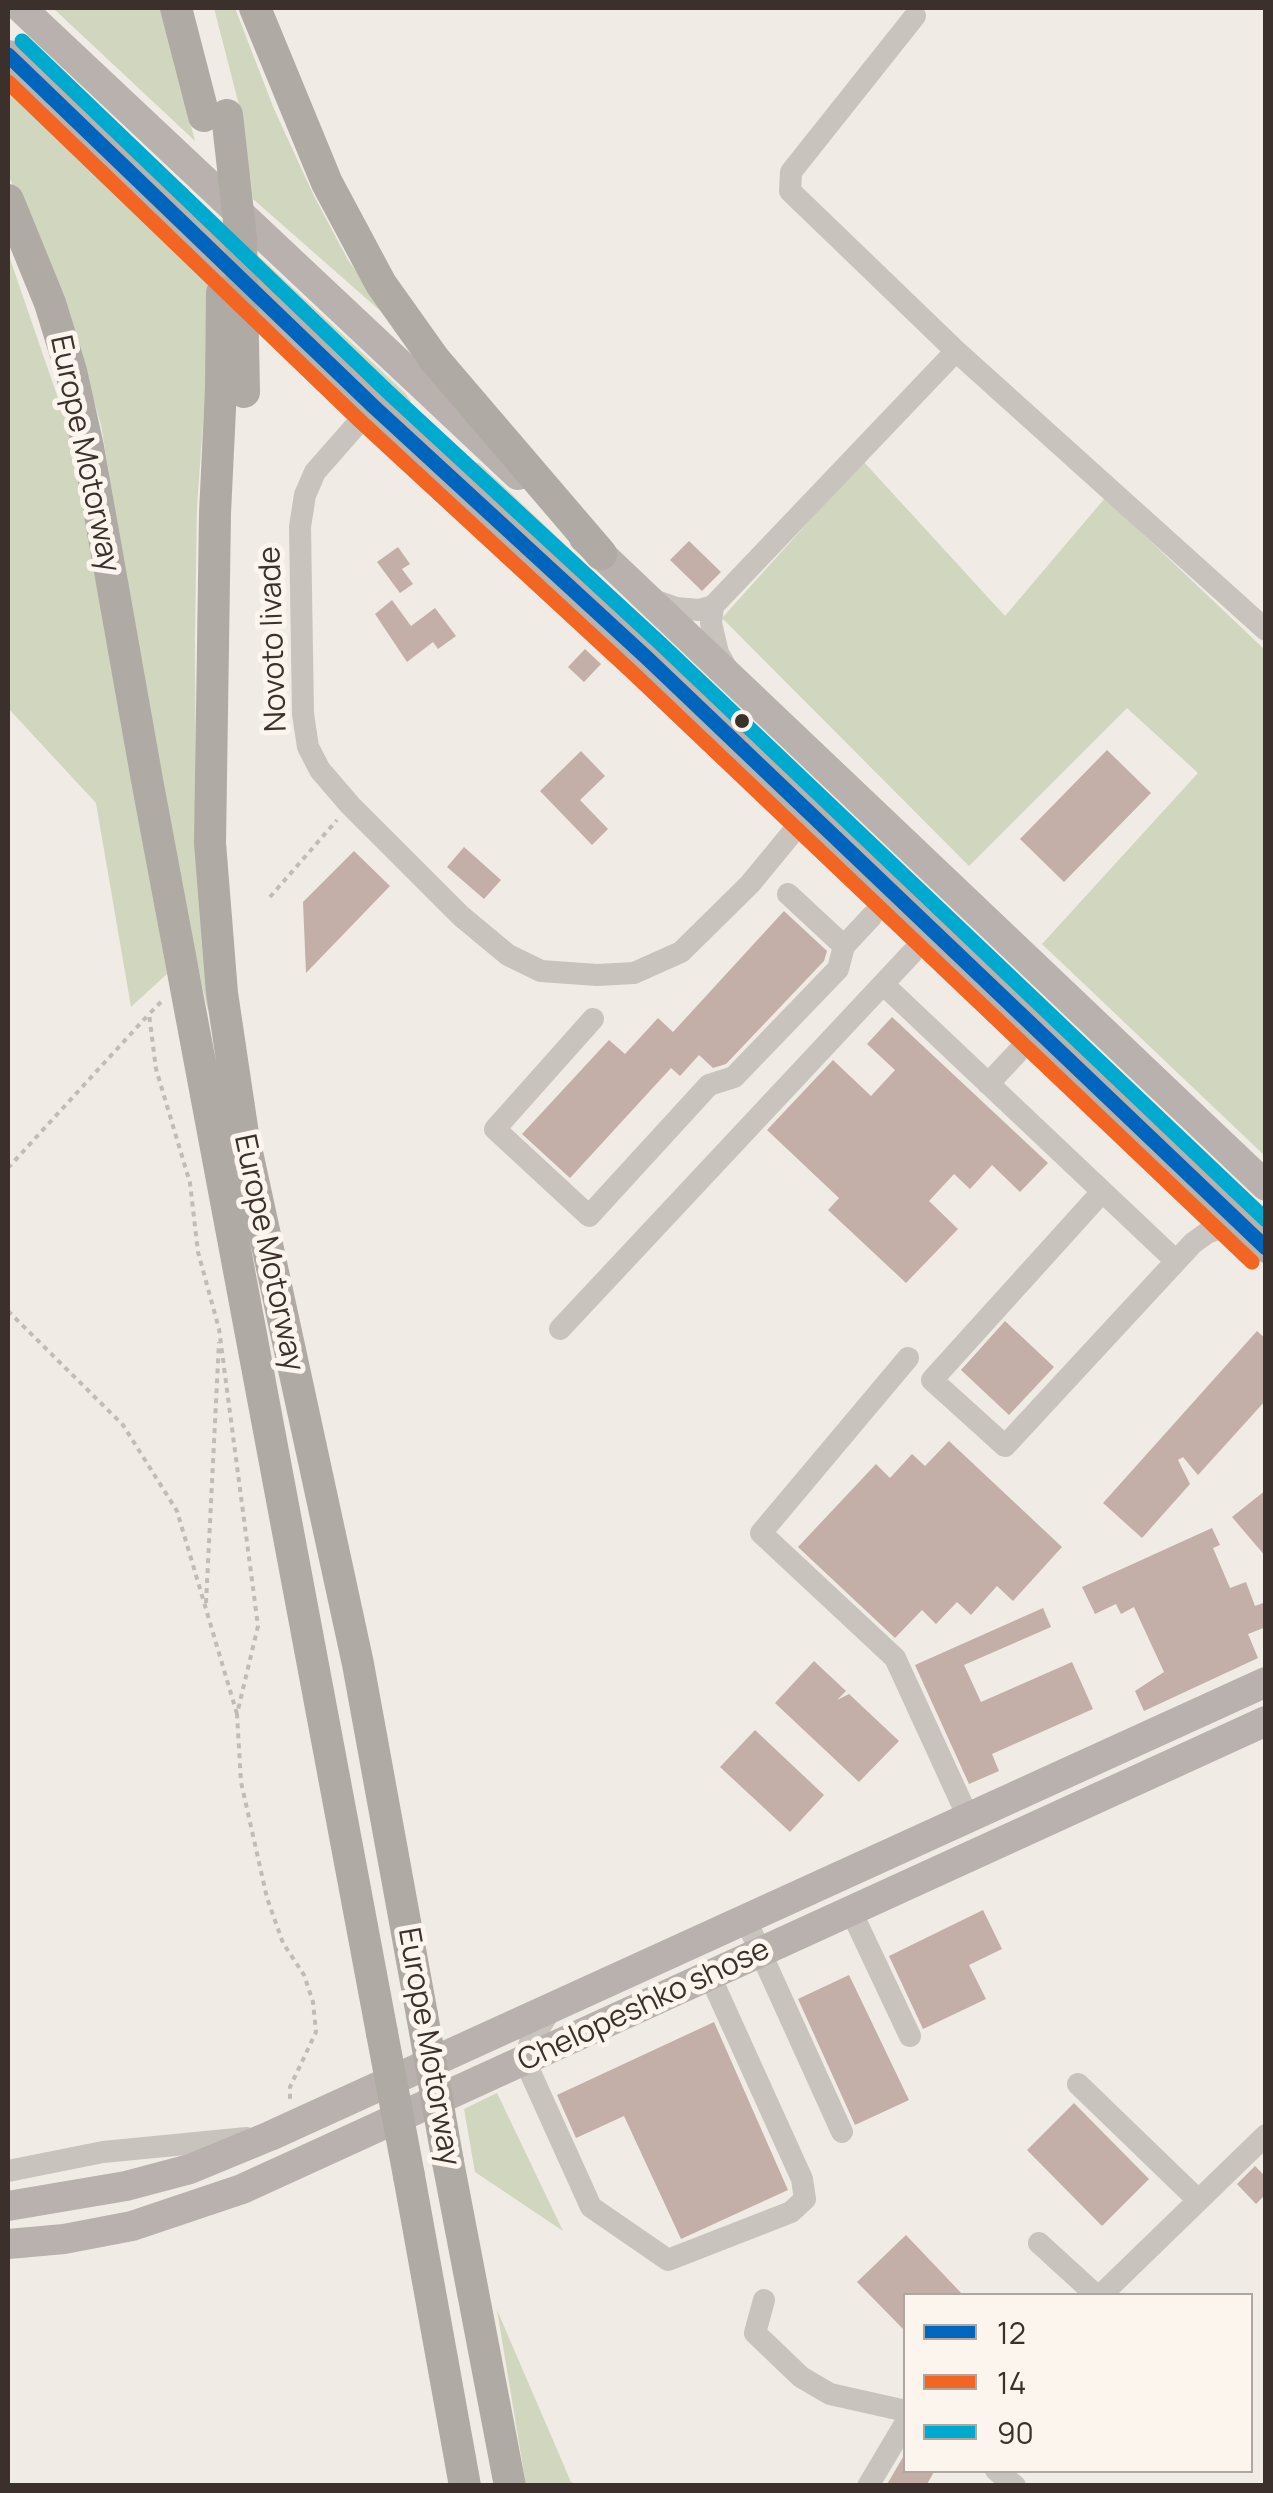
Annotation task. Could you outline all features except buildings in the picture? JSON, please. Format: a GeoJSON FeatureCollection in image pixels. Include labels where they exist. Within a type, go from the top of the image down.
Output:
{"type":"FeatureCollection","features":[{"type":"Feature","properties":{"kind":"highway"},"geometry":{"type":"LineString","coordinates":[[176,8],[215,115]]}},
{"type":"Feature","properties":{"kind":"highway"},"geometry":{"type":"LineString","coordinates":[[195,8],[210,42],[215,115]]}},
{"type":"Feature","properties":{"kind":"highway"},"geometry":{"type":"LineString","coordinates":[[254,8],[328,183],[381,284],[436,360],[601,554]]}},
{"type":"Feature","properties":{"kind":"highway","name":"Europe Motorway"},"geometry":{"type":"LineString","coordinates":[[215,115],[242,239],[233,390],[235,500],[228,737],[239,972],[257,1096],[358,1664],[510,2486]]}},
{"type":"Feature","properties":{"kind":"highway","name":"Europe Motorway"},"geometry":{"type":"LineString","coordinates":[[8,200],[50,303],[88,447],[465,2486]]}},
{"type":"Feature","properties":{"kind":"main road"},"geometry":{"type":"LineString","coordinates":[[22,8],[1266,1186]]}},
{"type":"Feature","properties":{"kind":"main road"},"geometry":{"type":"LineString","coordinates":[[8,54],[374,406],[647,658],[1266,1248]]}},
{"type":"Feature","properties":{"kind":"main road","name":"Chelopeshko shose"},"geometry":{"type":"LineString","coordinates":[[8,2206],[142,2182],[190,2169],[1266,1682]]}},
{"type":"Feature","properties":{"kind":"main road","name":"Chelopeshko shose"},"geometry":{"type":"LineString","coordinates":[[8,2244],[64,2239],[132,2226],[190,2208],[296,2166],[1266,1721]]}},
{"type":"Feature","properties":{"kind":"street"},"geometry":{"type":"LineString","coordinates":[[914,16],[791,172],[788,182],[796,199],[956,352],[1266,630]]}},
{"type":"Feature","properties":{"kind":"street"},"geometry":{"type":"LineString","coordinates":[[646,597],[676,608],[699,610],[713,606],[956,352]]}},
{"type":"Feature","properties":{"kind":"street","name":"Novoto livade"},"geometry":{"type":"LineString","coordinates":[[374,406],[315,472],[305,495],[300,527],[303,714],[308,747],[320,770],[350,805],[490,942],[540,971],[597,975],[634,973],[681,952],[750,884],[792,832]]}},
{"type":"Feature","properties":{"kind":"street"},"geometry":{"type":"LineString","coordinates":[[713,606],[711,623],[718,653],[733,680]]}},
{"type":"Feature","properties":{"kind":"street"},"geometry":{"type":"LineString","coordinates":[[788,894],[844,946]]}},
{"type":"Feature","properties":{"kind":"street"},"geometry":{"type":"LineString","coordinates":[[593,1019],[494,1129],[589,1216],[709,1085],[734,1078],[838,969],[844,946],[872,916]]}},
{"type":"Feature","properties":{"kind":"street"},"geometry":{"type":"LineString","coordinates":[[560,1329],[912,953]]}},
{"type":"Feature","properties":{"kind":"street"},"geometry":{"type":"LineString","coordinates":[[883,984],[1176,1262]]}},
{"type":"Feature","properties":{"kind":"street"},"geometry":{"type":"LineString","coordinates":[[988,1084],[1018,1054]]}},
{"type":"Feature","properties":{"kind":"street"},"geometry":{"type":"LineString","coordinates":[[1102,1192],[932,1380],[1006,1446],[1176,1262],[1208,1234],[1238,1222]]}},
{"type":"Feature","properties":{"kind":"street"},"geometry":{"type":"LineString","coordinates":[[908,1358],[761,1534],[894,1658],[968,1817]]}},
{"type":"Feature","properties":{"kind":"street"},"geometry":{"type":"LineString","coordinates":[[851,1911],[910,2036]]}},
{"type":"Feature","properties":{"kind":"street"},"geometry":{"type":"LineString","coordinates":[[745,1918],[842,2132]]}},
{"type":"Feature","properties":{"kind":"street"},"geometry":{"type":"LineString","coordinates":[[554,2005],[530,2042],[525,2061],[591,2206],[668,2260],[791,2212],[804,2199],[802,2178],[710,1976]]}},
{"type":"Feature","properties":{"kind":"street"},"geometry":{"type":"LineString","coordinates":[[1078,2084],[1198,2200]]}},
{"type":"Feature","properties":{"kind":"street"},"geometry":{"type":"LineString","coordinates":[[8,2172],[104,2152],[281,2131]]}},
{"type":"Feature","properties":{"kind":"street"},"geometry":{"type":"LineString","coordinates":[[1101,2293],[1266,2135]]}},
{"type":"Feature","properties":{"kind":"street"},"geometry":{"type":"LineString","coordinates":[[1039,2243],[1095,2293]]}},
{"type":"Feature","properties":{"kind":"street"},"geometry":{"type":"LineString","coordinates":[[764,2300],[756,2333],[801,2376],[830,2394],[894,2410]]}},
{"type":"Feature","properties":{"kind":"street"},"geometry":{"type":"LineString","coordinates":[[868,2486],[903,2427]]}},
{"type":"Feature","properties":{"kind":"path"},"geometry":{"type":"LineString","coordinates":[[270,897],[350,805]]}},
{"type":"Feature","properties":{"kind":"path"},"geometry":{"type":"LineString","coordinates":[[8,1168],[169,994]]}},
{"type":"Feature","properties":{"kind":"path"},"geometry":{"type":"LineString","coordinates":[[149,1014],[156,1069],[190,1183],[198,1252],[219,1329],[258,1626],[237,1714]]}},
{"type":"Feature","properties":{"kind":"path"},"geometry":{"type":"LineString","coordinates":[[8,1311],[123,1425],[177,1511],[237,1714],[241,1782],[268,1898],[283,1943],[304,1975],[313,2002],[316,2032],[290,2086],[281,2131]]}},
{"type":"Feature","properties":{"kind":"path"},"geometry":{"type":"LineString","coordinates":[[206,1607],[219,1329]]}},
{"type":"Feature","properties":{"kind":"green space"},"geometry":{"type":"Polygon","coordinates":[[[53,8],[160,8],[195,141],[53,8]]]}},
{"type":"Feature","properties":{"kind":"green space"},"geometry":{"type":"Polygon","coordinates":[[[214,8],[235,8],[274,109],[314,196],[348,260],[393,322],[253,199],[241,113],[214,8]]]}},
{"type":"Feature","properties":{"kind":"green space"},"geometry":{"type":"Polygon","coordinates":[[[8,85],[209,271],[209,339],[197,507],[195,640],[196,819],[209,970],[208,1011],[187,919],[101,425],[74,331],[8,174],[8,85]]]}},
{"type":"Feature","properties":{"kind":"green space"},"geometry":{"type":"Polygon","coordinates":[[[103,110],[411,401],[399,401],[97,115],[103,110]]]}},
{"type":"Feature","properties":{"kind":"green space"},"geometry":{"type":"Polygon","coordinates":[[[8,253],[73,442],[167,974],[131,1007],[96,803],[8,708],[8,253]]]}},
{"type":"Feature","properties":{"kind":"green space"},"geometry":{"type":"Polygon","coordinates":[[[863,461],[1005,616],[1105,498],[1265,650],[1265,1156],[1042,944],[1198,773],[1127,708],[969,866],[722,618],[863,461]]]}},
{"type":"Feature","properties":{"kind":"green space"},"geometry":{"type":"Polygon","coordinates":[[[475,463],[670,644],[662,651],[473,470],[475,463]]]}},
{"type":"Feature","properties":{"kind":"green space"},"geometry":{"type":"Polygon","coordinates":[[[679,653],[1265,1208],[1265,1225],[672,661],[679,653]]]}},
{"type":"Feature","properties":{"kind":"green space"},"geometry":{"type":"Polygon","coordinates":[[[497,2093],[563,2231],[475,2172],[464,2109],[497,2093]]]}},
{"type":"Feature","properties":{"kind":"green space"},"geometry":{"type":"Polygon","coordinates":[[[497,2310],[571,2482],[579,2485],[526,2485],[497,2310]]]}},
{"type":"Feature","properties":{"kind":"transit line","name":"90"},"geometry":{"type":"LineString","coordinates":[[22,41],[1266,1220]]}},
{"type":"Feature","properties":{"kind":"transit line","name":"12"},"geometry":{"type":"LineString","coordinates":[[8,55],[373,406],[647,658],[1266,1248]]}},
{"type":"Feature","properties":{"kind":"transit line","name":"14"},"geometry":{"type":"LineString","coordinates":[[8,82],[359,420],[633,673],[1252,1262]]}}]}
